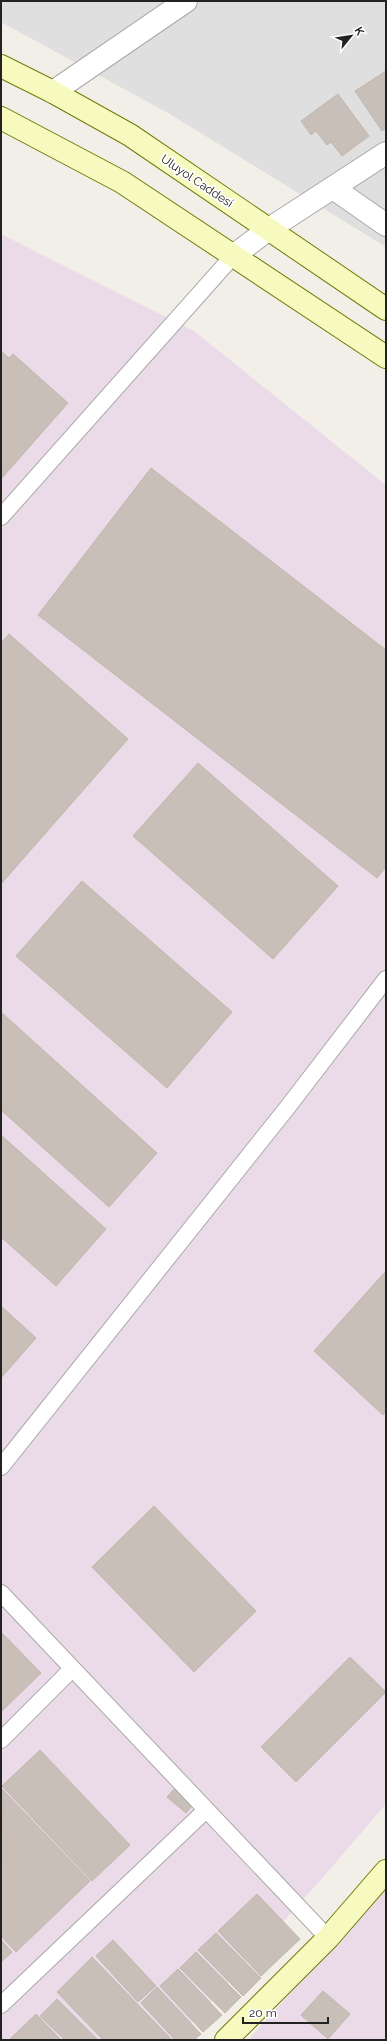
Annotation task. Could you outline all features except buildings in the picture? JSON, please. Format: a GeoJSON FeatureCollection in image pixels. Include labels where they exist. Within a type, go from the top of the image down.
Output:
{"type":"FeatureCollection","features":[{"type":"Feature","properties":{"kind":"main road","name":"Uluyol Caddesi"},"geometry":{"type":"LineString","coordinates":[[1,66],[53,92],[130,135],[386,309]]}},
{"type":"Feature","properties":{"kind":"main road"},"geometry":{"type":"LineString","coordinates":[[1,118],[122,182],[386,357]]}},
{"type":"Feature","properties":{"kind":"main road"},"geometry":{"type":"LineString","coordinates":[[226,2040],[328,1938],[386,1871]]}},
{"type":"Feature","properties":{"kind":"street"},"geometry":{"type":"LineString","coordinates":[[53,92],[186,1]]}},
{"type":"Feature","properties":{"kind":"street"},"geometry":{"type":"LineString","coordinates":[[233,256],[270,229],[386,153]]}},
{"type":"Feature","properties":{"kind":"street"},"geometry":{"type":"LineString","coordinates":[[333,188],[386,225]]}},
{"type":"Feature","properties":{"kind":"lane"},"geometry":{"type":"LineString","coordinates":[[1,517],[233,256]]}},
{"type":"Feature","properties":{"kind":"lane"},"geometry":{"type":"LineString","coordinates":[[1,1467],[287,1108],[386,979]]}},
{"type":"Feature","properties":{"kind":"lane"},"geometry":{"type":"LineString","coordinates":[[1,1593],[328,1938]]}},
{"type":"Feature","properties":{"kind":"lane"},"geometry":{"type":"LineString","coordinates":[[1,1740],[72,1669]]}},
{"type":"Feature","properties":{"kind":"lane"},"geometry":{"type":"LineString","coordinates":[[1,2005],[206,1810]]}},
{"type":"Feature","properties":{"kind":"shaded area"},"geometry":{"type":"Polygon","coordinates":[[[1,1],[386,1],[386,247],[168,113],[1,22],[1,1]]]}},
{"type":"Feature","properties":{"kind":"shaded area"},"geometry":{"type":"Polygon","coordinates":[[[1,234],[194,331],[386,485],[386,1804],[325,1875],[177,2040],[1,2040],[1,234]]]}},
{"type":"Feature","properties":{"kind":"shaded area"},"geometry":{"type":"Polygon","coordinates":[[[386,1886],[386,2040],[248,2040],[386,1886]]]}}]}
